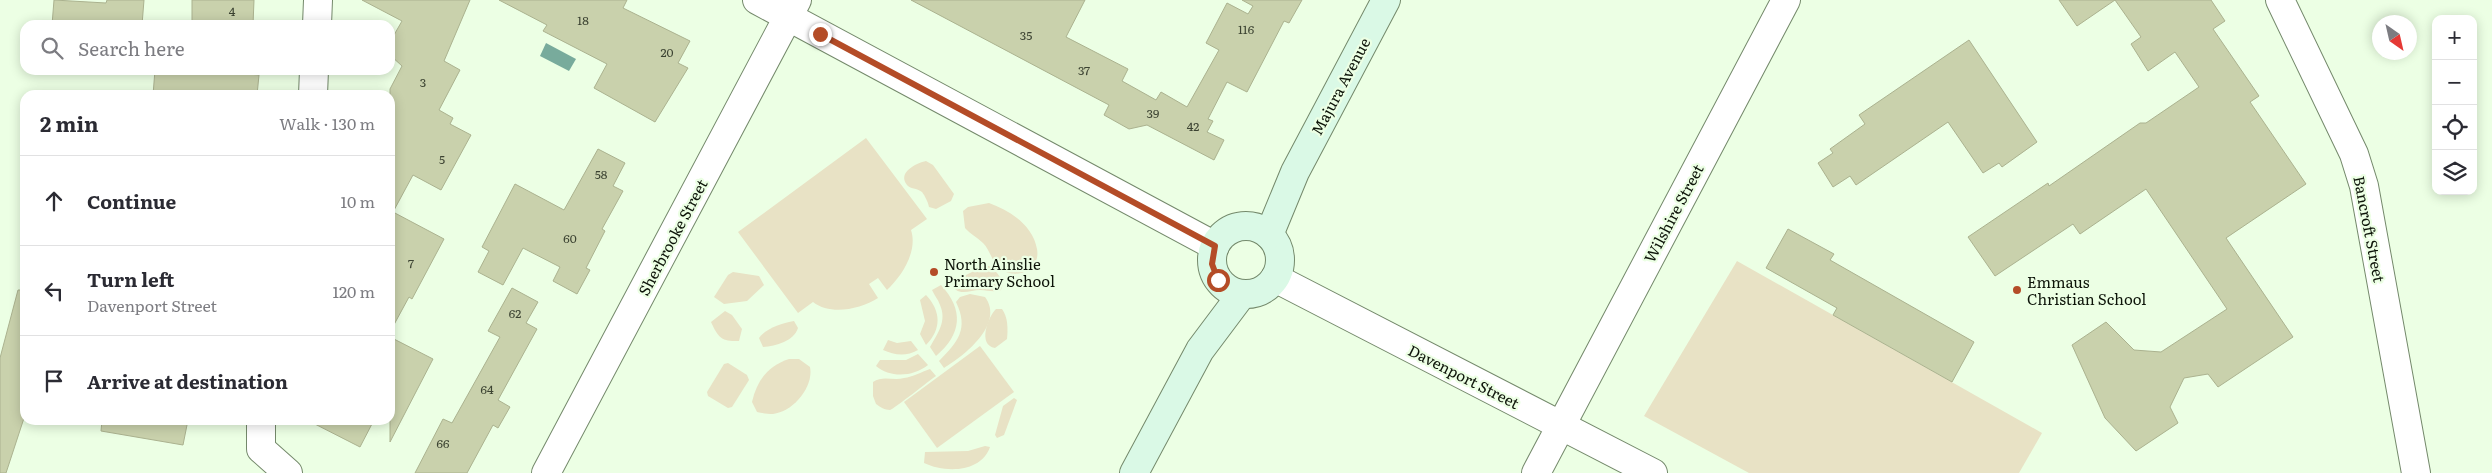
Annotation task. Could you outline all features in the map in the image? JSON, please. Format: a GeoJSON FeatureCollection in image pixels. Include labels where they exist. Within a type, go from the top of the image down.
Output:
{"type":"FeatureCollection","features":[{"type":"Feature","properties":{"kind":"main road","name":"Majura Avenue"},"geometry":{"type":"LineString","coordinates":[[1270,235],[1295,172],[1386,0]]}},
{"type":"Feature","properties":{"kind":"main road","name":"Majura Avenue"},"geometry":{"type":"LineString","coordinates":[[1239,227],[1295,172]]}},
{"type":"Feature","properties":{"kind":"main road"},"geometry":{"type":"LineString","coordinates":[[1250,226],[1270,235],[1279,251],[1279,270],[1275,278],[1261,291],[1242,294],[1233,292],[1218,280],[1212,264],[1215,246],[1225,234],[1239,227],[1250,226]]}},
{"type":"Feature","properties":{"kind":"main road"},"geometry":{"type":"LineString","coordinates":[[1200,350],[1218,280]]}},
{"type":"Feature","properties":{"kind":"main road"},"geometry":{"type":"LineString","coordinates":[[1134,473],[1200,350],[1242,294]]}},
{"type":"Feature","properties":{"kind":"street"},"geometry":{"type":"LineString","coordinates":[[317,20],[318,0]]}},
{"type":"Feature","properties":{"kind":"street"},"geometry":{"type":"LineString","coordinates":[[757,0],[793,9],[1215,246]]}},
{"type":"Feature","properties":{"kind":"street","name":"Wilshire Street"},"geometry":{"type":"LineString","coordinates":[[1536,473],[1786,0]]}},
{"type":"Feature","properties":{"kind":"street","name":"Bancroft Street"},"geometry":{"type":"LineString","coordinates":[[2280,0],[2354,154],[2364,186],[2416,473]]}},
{"type":"Feature","properties":{"kind":"street","name":"Sherbrooke Street"},"geometry":{"type":"LineString","coordinates":[[546,473],[793,9]]}},
{"type":"Feature","properties":{"kind":"street"},"geometry":{"type":"LineString","coordinates":[[313,90],[314,75]]}},
{"type":"Feature","properties":{"kind":"street","name":"Davenport Street"},"geometry":{"type":"LineString","coordinates":[[1275,278],[1653,473]]}},
{"type":"Feature","properties":{"kind":"street"},"geometry":{"type":"LineString","coordinates":[[261,425],[261,449],[288,473]]}},
{"type":"Feature","properties":{"kind":"shaded area"},"geometry":{"type":"Polygon","coordinates":[[[866,138],[927,219],[911,230],[913,238],[910,255],[903,270],[893,284],[887,290],[878,278],[869,284],[878,298],[854,308],[837,310],[828,309],[813,302],[798,313],[738,232],[866,138]]]}},
{"type":"Feature","properties":{"kind":"shaded area"},"geometry":{"type":"Polygon","coordinates":[[[926,161],[933,165],[954,194],[951,201],[936,209],[929,207],[922,192],[907,185],[904,176],[909,169],[926,161]]]}},
{"type":"Feature","properties":{"kind":"shaded area"},"geometry":{"type":"Polygon","coordinates":[[[989,203],[1012,214],[1025,226],[1035,240],[1037,257],[1035,263],[1026,271],[1013,274],[1000,269],[983,243],[965,228],[963,211],[968,207],[989,203]]]}},
{"type":"Feature","properties":{"kind":"shaded area"},"geometry":{"type":"Polygon","coordinates":[[[1737,261],[2042,433],[2019,473],[1749,473],[1644,416],[1737,261]]]}},
{"type":"Feature","properties":{"kind":"shaded area"},"geometry":{"type":"Polygon","coordinates":[[[986,265],[1000,277],[1003,283],[1001,290],[960,292],[956,290],[952,282],[986,265]]]}},
{"type":"Feature","properties":{"kind":"shaded area"},"geometry":{"type":"Polygon","coordinates":[[[733,272],[759,276],[764,285],[747,301],[724,304],[714,297],[728,275],[733,272]]]}},
{"type":"Feature","properties":{"kind":"shaded area"},"geometry":{"type":"Polygon","coordinates":[[[941,285],[954,304],[957,322],[951,339],[936,356],[930,347],[941,327],[943,316],[932,290],[941,285]]]}},
{"type":"Feature","properties":{"kind":"shaded area"},"geometry":{"type":"Polygon","coordinates":[[[970,294],[985,297],[990,307],[990,318],[980,338],[962,356],[944,368],[939,361],[952,348],[960,334],[962,320],[956,302],[960,297],[970,294]]]}},
{"type":"Feature","properties":{"kind":"shaded area"},"geometry":{"type":"Polygon","coordinates":[[[926,295],[935,307],[938,320],[935,333],[926,345],[920,334],[925,321],[920,300],[926,295]]]}},
{"type":"Feature","properties":{"kind":"shaded area"},"geometry":{"type":"Polygon","coordinates":[[[996,309],[1002,309],[1004,312],[1007,339],[995,348],[986,342],[985,336],[987,324],[996,309]]]}},
{"type":"Feature","properties":{"kind":"shaded area"},"geometry":{"type":"Polygon","coordinates":[[[725,311],[732,315],[742,329],[739,341],[728,341],[721,338],[711,322],[725,311]]]}},
{"type":"Feature","properties":{"kind":"shaded area"},"geometry":{"type":"Polygon","coordinates":[[[794,321],[798,328],[793,336],[779,344],[763,347],[759,338],[762,334],[775,326],[794,321]]]}},
{"type":"Feature","properties":{"kind":"shaded area"},"geometry":{"type":"Polygon","coordinates":[[[888,340],[897,343],[911,341],[918,350],[905,354],[887,352],[883,350],[888,340]]]}},
{"type":"Feature","properties":{"kind":"shaded area"},"geometry":{"type":"Polygon","coordinates":[[[980,346],[1014,392],[937,448],[904,402],[980,346]]]}},
{"type":"Feature","properties":{"kind":"shaded area"},"geometry":{"type":"Polygon","coordinates":[[[918,354],[928,365],[909,374],[888,373],[876,366],[880,360],[906,360],[918,354]]]}},
{"type":"Feature","properties":{"kind":"shaded area"},"geometry":{"type":"Polygon","coordinates":[[[789,359],[799,359],[810,367],[809,383],[805,390],[795,404],[788,409],[773,414],[757,412],[752,402],[760,381],[769,370],[789,359]]]}},
{"type":"Feature","properties":{"kind":"shaded area"},"geometry":{"type":"Polygon","coordinates":[[[728,363],[747,375],[749,380],[732,407],[728,408],[708,396],[707,392],[724,364],[728,363]]]}},
{"type":"Feature","properties":{"kind":"shaded area"},"geometry":{"type":"Polygon","coordinates":[[[930,369],[936,376],[890,410],[876,404],[873,396],[873,382],[884,378],[900,379],[914,376],[930,369]]]}},
{"type":"Feature","properties":{"kind":"shaded area"},"geometry":{"type":"Polygon","coordinates":[[[1014,398],[1017,400],[1004,435],[997,438],[995,435],[1003,406],[1014,398]]]}},
{"type":"Feature","properties":{"kind":"shaded area"},"geometry":{"type":"Polygon","coordinates":[[[985,446],[990,447],[985,456],[971,466],[952,469],[924,463],[925,452],[968,451],[985,446]]]}},
{"type":"Feature","properties":{"kind":"water"},"geometry":{"type":"Polygon","coordinates":[[[546,43],[576,59],[569,71],[540,56],[546,43]]]}},
{"type":"Feature","properties":{"kind":"building"},"geometry":{"type":"Polygon","coordinates":[[[54,0],[106,3],[107,0],[144,0],[142,20],[52,20],[54,0]]]}},
{"type":"Feature","properties":{"kind":"building"},"geometry":{"type":"Polygon","coordinates":[[[192,0],[254,0],[253,20],[192,20],[192,0]]]}},
{"type":"Feature","properties":{"kind":"building"},"geometry":{"type":"Polygon","coordinates":[[[362,0],[470,0],[444,61],[460,70],[439,110],[453,118],[450,124],[471,135],[441,190],[413,175],[395,208],[395,90],[390,89],[402,66],[395,60],[395,33],[402,21],[362,0]]]}},
{"type":"Feature","properties":{"kind":"building"},"geometry":{"type":"Polygon","coordinates":[[[499,0],[627,0],[623,8],[690,41],[678,63],[688,68],[655,122],[594,88],[607,64],[543,31],[547,25],[499,0]]]}},
{"type":"Feature","properties":{"kind":"building"},"geometry":{"type":"Polygon","coordinates":[[[911,0],[1085,0],[1066,37],[1128,69],[1122,81],[1156,100],[1161,92],[1187,107],[1219,50],[1206,43],[1227,3],[1248,14],[1253,6],[1242,0],[1302,0],[1289,23],[1284,21],[1247,92],[1227,82],[1208,119],[1213,121],[1207,132],[1224,140],[1214,160],[1147,125],[1129,129],[1104,115],[1109,105],[911,0]]]}},
{"type":"Feature","properties":{"kind":"building"},"geometry":{"type":"Polygon","coordinates":[[[2059,0],[2115,0],[2077,26],[2059,0]]]}},
{"type":"Feature","properties":{"kind":"building"},"geometry":{"type":"Polygon","coordinates":[[[2115,0],[2211,0],[2225,21],[2213,29],[2259,96],[2250,102],[2306,184],[2226,238],[2293,337],[2218,387],[2208,374],[2184,378],[2170,407],[2178,423],[2136,451],[2105,418],[2072,345],[2106,322],[2134,350],[2161,352],[2227,309],[2146,189],[2080,234],[2073,224],[1995,276],[1968,237],[2048,183],[2049,186],[2140,123],[2146,123],[2199,87],[2175,52],[2148,71],[2131,44],[2141,37],[2115,0]]]}},
{"type":"Feature","properties":{"kind":"building"},"geometry":{"type":"Polygon","coordinates":[[[1969,40],[2037,142],[2002,167],[1999,163],[1983,173],[1948,122],[1856,185],[1850,176],[1833,187],[1818,163],[1833,153],[1830,149],[1865,124],[1859,115],[1969,40]]]}},
{"type":"Feature","properties":{"kind":"building"},"geometry":{"type":"Polygon","coordinates":[[[155,75],[259,75],[258,90],[153,90],[155,75]]]}},
{"type":"Feature","properties":{"kind":"building"},"geometry":{"type":"Polygon","coordinates":[[[598,149],[625,163],[613,186],[623,191],[602,229],[605,231],[586,268],[590,270],[577,294],[553,281],[560,267],[523,248],[503,285],[478,272],[489,251],[482,247],[515,184],[564,210],[598,149]]]}},
{"type":"Feature","properties":{"kind":"building"},"geometry":{"type":"Polygon","coordinates":[[[395,213],[444,239],[412,299],[409,297],[395,323],[395,213]]]}},
{"type":"Feature","properties":{"kind":"building"},"geometry":{"type":"Polygon","coordinates":[[[1788,229],[1834,254],[1830,260],[1974,342],[1952,382],[1833,315],[1837,308],[1766,268],[1788,229]]]}},
{"type":"Feature","properties":{"kind":"building"},"geometry":{"type":"Polygon","coordinates":[[[512,288],[538,302],[526,323],[537,329],[498,400],[510,407],[498,428],[493,425],[467,473],[415,473],[443,419],[452,423],[500,337],[488,331],[512,288]]]}},
{"type":"Feature","properties":{"kind":"building"},"geometry":{"type":"Polygon","coordinates":[[[18,290],[20,290],[20,425],[22,425],[6,473],[0,473],[0,358],[18,290]]]}},
{"type":"Feature","properties":{"kind":"building"},"geometry":{"type":"Polygon","coordinates":[[[395,340],[433,359],[390,442],[390,425],[395,425],[395,340]]]}},
{"type":"Feature","properties":{"kind":"building"},"geometry":{"type":"Polygon","coordinates":[[[102,425],[187,425],[183,445],[101,431],[102,425]]]}},
{"type":"Feature","properties":{"kind":"building"},"geometry":{"type":"Polygon","coordinates":[[[317,425],[371,425],[360,447],[317,425]]]}},
{"type":"Feature","properties":{"kind":"place","name":"North Ainslie Primary School"},"geometry":{"type":"Point","coordinates":[934,272]}},
{"type":"Feature","properties":{"kind":"place","name":"Emmaus Christian School"},"geometry":{"type":"Point","coordinates":[2017,290]}},
{"type":"Feature","properties":{"kind":"route"},"geometry":{"type":"LineString","coordinates":[[820,34],[1215,246],[1212,264],[1218,280]]}}]}
